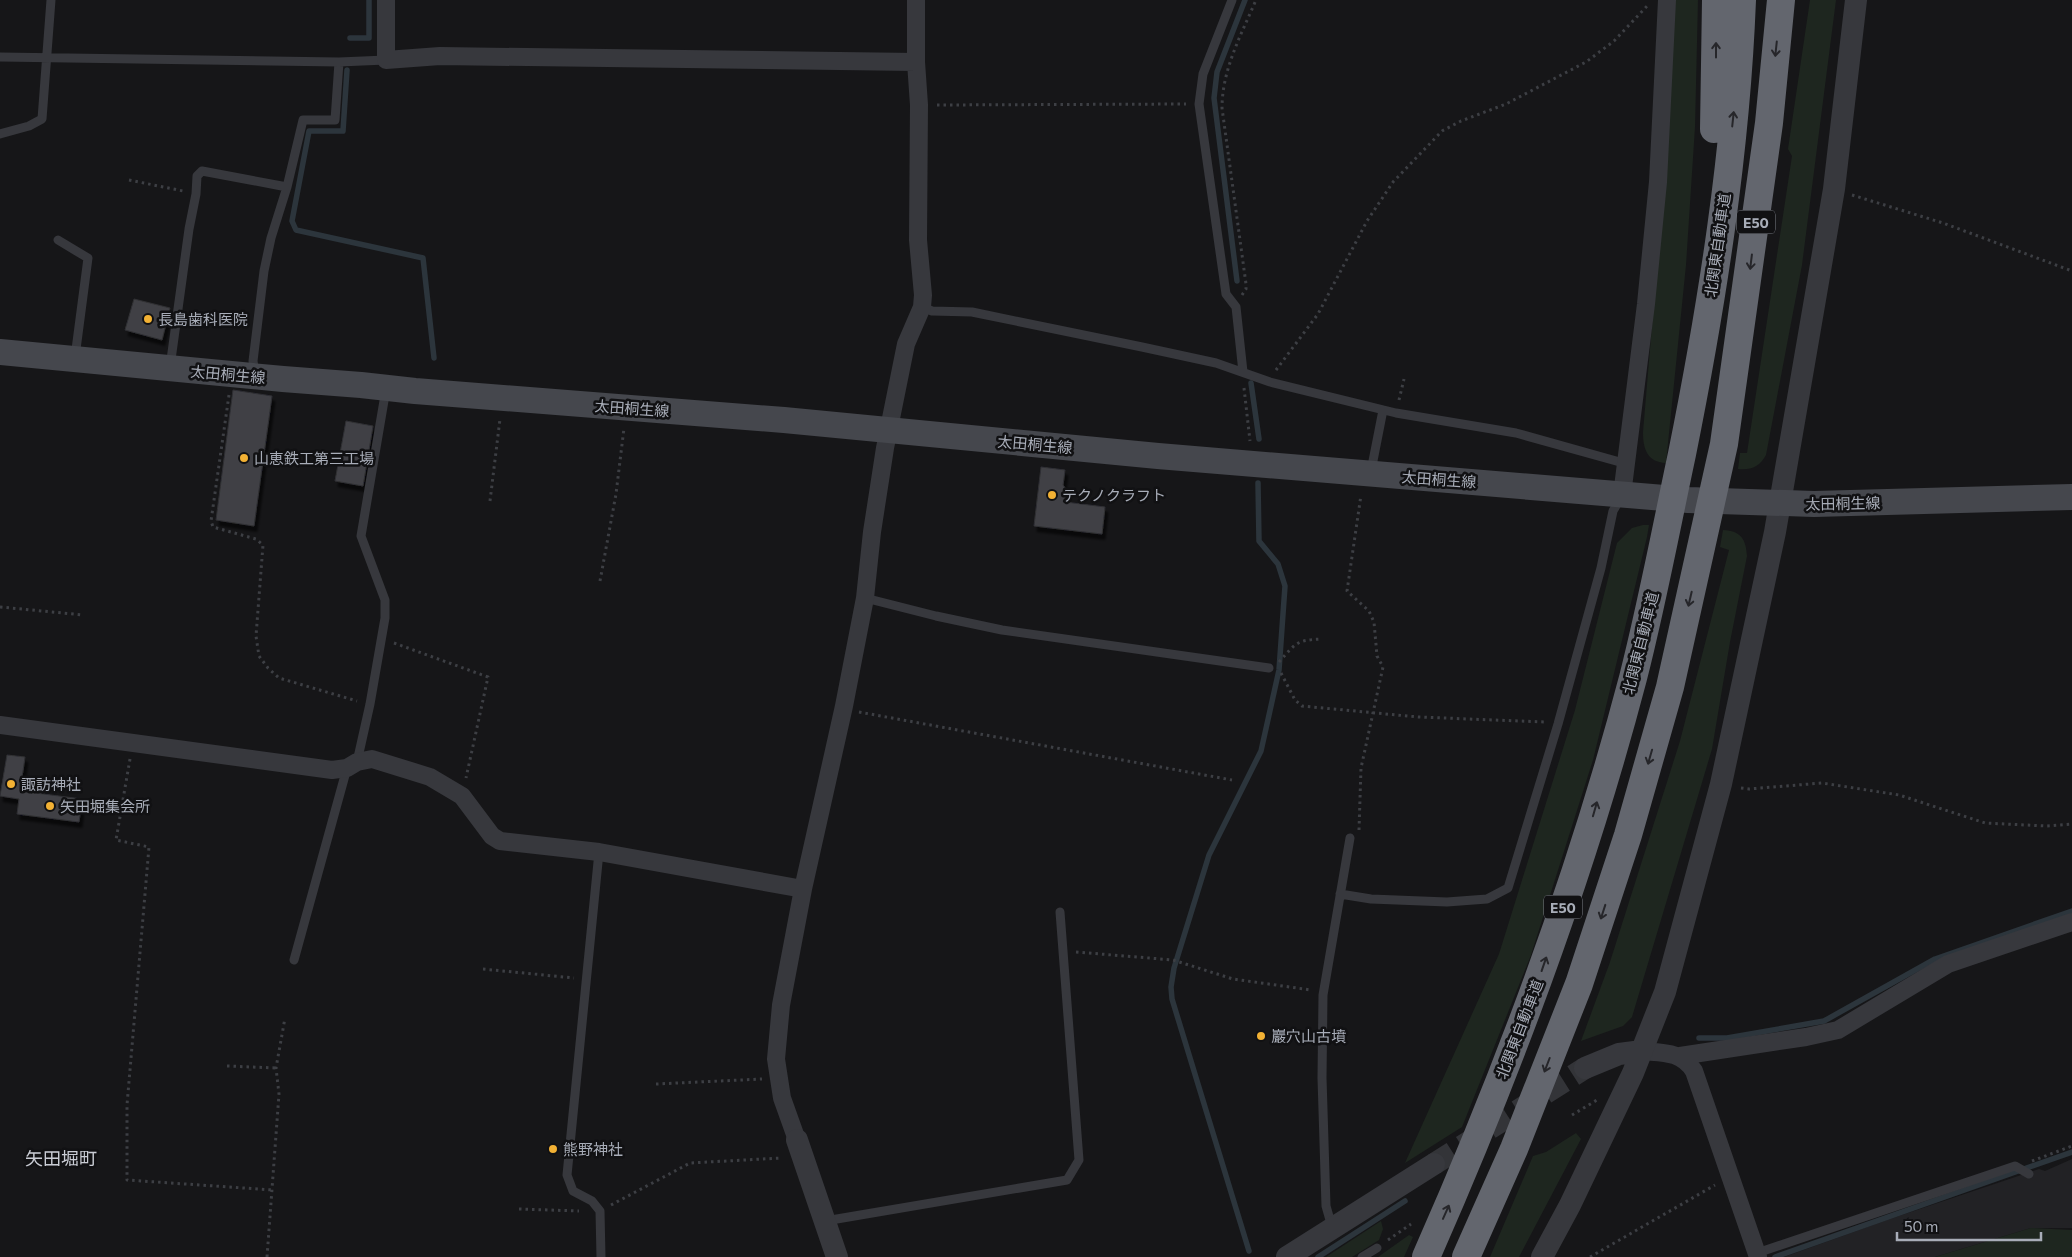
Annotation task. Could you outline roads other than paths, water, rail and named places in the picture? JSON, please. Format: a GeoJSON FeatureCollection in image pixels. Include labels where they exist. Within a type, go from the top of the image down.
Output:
{"type":"FeatureCollection","features":[{"type":"Feature","properties":{"kind":"highway"},"geometry":{"type":"LineString","coordinates":[[1697,378],[1702,259],[1716,113],[1716,0]]}},
{"type":"Feature","properties":{"kind":"highway","name":"北関東自動車道"},"geometry":{"type":"LineString","coordinates":[[1426,1257],[1474,1149],[1532,998],[1587,834],[1633,677],[1663,546],[1697,378],[1717,257],[1734,117],[1742,0]]}},
{"type":"Feature","properties":{"kind":"highway","name":"E50"},"geometry":{"type":"LineString","coordinates":[[1466,1257],[1514,1149],[1579,984],[1628,835],[1670,687],[1724,444],[1768,123],[1781,0]]}},
{"type":"Feature","properties":{"kind":"main road","name":"太田桐生線"},"geometry":{"type":"LineString","coordinates":[[0,352],[244,376],[889,430],[1366,479],[1779,504],[1950,502],[2072,497]]}},
{"type":"Feature","properties":{"kind":"street"},"geometry":{"type":"LineString","coordinates":[[386,0],[386,60],[440,56],[916,62]]}},
{"type":"Feature","properties":{"kind":"street"},"geometry":{"type":"LineString","coordinates":[[837,1257],[782,1098],[776,1059],[782,1005],[803,889],[844,706],[865,598],[872,532],[889,430],[906,344],[922,307],[918,240],[919,105],[916,62],[916,0]]}},
{"type":"Feature","properties":{"kind":"street"},"geometry":{"type":"LineString","coordinates":[[1622,495],[1658,182],[1667,0]]}},
{"type":"Feature","properties":{"kind":"street"},"geometry":{"type":"LineString","coordinates":[[1542,1257],[1573,1198],[1642,1051],[1665,992],[1721,784],[1779,504],[1834,189],[1856,0]]}},
{"type":"Feature","properties":{"kind":"street"},"geometry":{"type":"LineString","coordinates":[[0,725],[332,770],[365,760],[378,760],[421,773],[462,796],[492,836],[500,841],[599,852],[803,889]]}},
{"type":"Feature","properties":{"kind":"street"},"geometry":{"type":"LineString","coordinates":[[1585,1068],[1619,1054],[1642,1051],[1664,1052],[1680,1056],[1806,1037],[1838,1030],[1948,964],[2072,922]]}},
{"type":"Feature","properties":{"kind":"street"},"geometry":{"type":"LineString","coordinates":[[1680,1056],[1694,1071],[1757,1255]]}},
{"type":"Feature","properties":{"kind":"street"},"geometry":{"type":"LineString","coordinates":[[1287,1257],[1434,1164]]}},
{"type":"Feature","properties":{"kind":"lane"},"geometry":{"type":"LineString","coordinates":[[0,134],[29,126],[42,119],[50,0]]}},
{"type":"Feature","properties":{"kind":"lane"},"geometry":{"type":"LineString","coordinates":[[1232,0],[1204,74],[1199,104],[1226,294],[1236,307],[1243,372]]}},
{"type":"Feature","properties":{"kind":"lane"},"geometry":{"type":"LineString","coordinates":[[0,57],[339,62],[386,60]]}},
{"type":"Feature","properties":{"kind":"lane"},"geometry":{"type":"LineString","coordinates":[[244,376],[253,361],[264,271],[303,120],[335,120],[339,62]]}},
{"type":"Feature","properties":{"kind":"lane"},"geometry":{"type":"LineString","coordinates":[[170,368],[189,229],[196,194],[197,176],[202,171],[287,187]]}},
{"type":"Feature","properties":{"kind":"lane"},"geometry":{"type":"LineString","coordinates":[[58,240],[88,258],[75,359]]}},
{"type":"Feature","properties":{"kind":"lane"},"geometry":{"type":"LineString","coordinates":[[922,307],[932,311],[972,312],[1142,347],[1216,364],[1270,382],[1382,410],[1516,433],[1627,464]]}},
{"type":"Feature","properties":{"kind":"lane"},"geometry":{"type":"LineString","coordinates":[[294,960],[370,704],[381,639],[385,600],[363,546],[361,527],[386,388]]}},
{"type":"Feature","properties":{"kind":"lane"},"geometry":{"type":"LineString","coordinates":[[1366,479],[1382,410]]}},
{"type":"Feature","properties":{"kind":"lane"},"geometry":{"type":"LineString","coordinates":[[1340,894],[1371,899],[1447,902],[1487,899],[1508,888],[1558,724],[1601,568],[1613,511],[1622,495]]}},
{"type":"Feature","properties":{"kind":"lane"},"geometry":{"type":"LineString","coordinates":[[865,598],[1002,630],[1272,668]]}},
{"type":"Feature","properties":{"kind":"lane"},"geometry":{"type":"LineString","coordinates":[[1332,1230],[1326,1206],[1322,1078],[1323,992],[1350,838]]}},
{"type":"Feature","properties":{"kind":"lane"},"geometry":{"type":"LineString","coordinates":[[599,852],[567,1175],[573,1191],[592,1201],[600,1211],[601,1257]]}},
{"type":"Feature","properties":{"kind":"lane"},"geometry":{"type":"LineString","coordinates":[[825,1221],[1067,1180],[1078,1160],[1060,912]]}},
{"type":"Feature","properties":{"kind":"lane"},"geometry":{"type":"LineString","coordinates":[[1757,1255],[2016,1166],[2028,1174]]}},
{"type":"Feature","properties":{"kind":"lane"},"geometry":{"type":"LineString","coordinates":[[1362,1257],[1377,1248]]}},
{"type":"Feature","properties":{"kind":"waterway"},"geometry":{"type":"LineString","coordinates":[[350,38],[369,38],[369,0]]}},
{"type":"Feature","properties":{"kind":"waterway"},"geometry":{"type":"LineString","coordinates":[[1237,281],[1214,98],[1217,72],[1245,0]]}},
{"type":"Feature","properties":{"kind":"waterway"},"geometry":{"type":"LineString","coordinates":[[347,70],[343,131],[309,131],[292,221],[296,230],[423,258],[434,358]]}},
{"type":"Feature","properties":{"kind":"waterway"},"geometry":{"type":"LineString","coordinates":[[1251,383],[1259,439]]}},
{"type":"Feature","properties":{"kind":"waterway"},"geometry":{"type":"LineString","coordinates":[[1249,1251],[1172,999],[1171,987],[1174,968],[1209,855],[1261,751],[1279,670],[1285,586],[1278,564],[1259,541],[1258,483]]}},
{"type":"Feature","properties":{"kind":"waterway"},"geometry":{"type":"LineString","coordinates":[[1699,1038],[1727,1038],[1824,1021],[1935,959],[2072,911]]}},
{"type":"Feature","properties":{"kind":"waterway"},"geometry":{"type":"LineString","coordinates":[[1775,1257],[2072,1152]]}},
{"type":"Feature","properties":{"kind":"waterway"},"geometry":{"type":"LineString","coordinates":[[1318,1257],[1405,1201]]}},
{"type":"Feature","properties":{"kind":"tunnel"},"geometry":{"type":"LineString","coordinates":[[1434,1164],[1585,1068]]}},
{"type":"Feature","properties":{"kind":"place","name":"長島歯科医院"},"geometry":{"type":"Point","coordinates":[148,319]}},
{"type":"Feature","properties":{"kind":"place","name":"山恵鉄工第三工場"},"geometry":{"type":"Point","coordinates":[244,458]}},
{"type":"Feature","properties":{"kind":"place","name":"テクノクラフト"},"geometry":{"type":"Point","coordinates":[1052,495]}},
{"type":"Feature","properties":{"kind":"place","name":"諏訪神社"},"geometry":{"type":"Point","coordinates":[11,784]}},
{"type":"Feature","properties":{"kind":"place","name":"矢田堀集会所"},"geometry":{"type":"Point","coordinates":[50,806]}},
{"type":"Feature","properties":{"kind":"place","name":"巖穴山古墳"},"geometry":{"type":"Point","coordinates":[1261,1036]}},
{"type":"Feature","properties":{"kind":"place","name":"熊野神社"},"geometry":{"type":"Point","coordinates":[553,1149]}},
{"type":"Feature","properties":{"kind":"district","name":"矢田堀町"},"geometry":{"type":"Point","coordinates":[61,1158]}}]}
